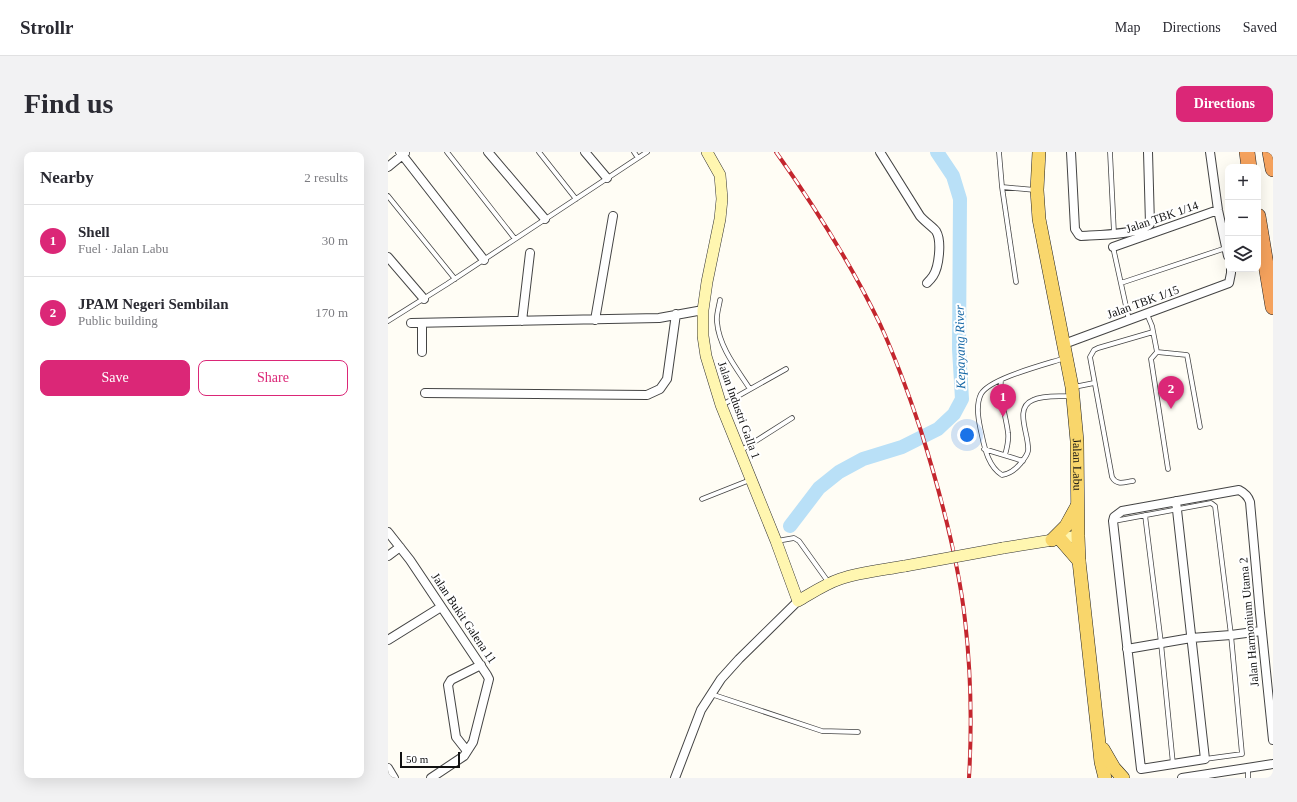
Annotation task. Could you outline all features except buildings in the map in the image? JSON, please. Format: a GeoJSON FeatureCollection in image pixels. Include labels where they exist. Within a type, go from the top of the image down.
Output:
{"type":"FeatureCollection","features":[{"type":"Feature","properties":{"kind":"highway"},"geometry":{"type":"LineString","coordinates":[[1247,152],[1249,164]]}},
{"type":"Feature","properties":{"kind":"highway"},"geometry":{"type":"LineString","coordinates":[[1270,152],[1273,169]]}},
{"type":"Feature","properties":{"kind":"highway"},"geometry":{"type":"LineString","coordinates":[[1261,234],[1273,307]]}},
{"type":"Feature","properties":{"kind":"main road","name":"Jalan Industri Galla 1"},"geometry":{"type":"LineString","coordinates":[[707,152],[720,175],[722,199],[720,219],[707,282],[703,310],[703,336],[706,356],[721,405],[776,541],[798,601]]}},
{"type":"Feature","properties":{"kind":"main road","name":"Jalan Labu"},"geometry":{"type":"LineString","coordinates":[[1039,152],[1037,190],[1039,219],[1072,392],[1077,441],[1079,561],[1099,743],[1105,778]]}},
{"type":"Feature","properties":{"kind":"main road"},"geometry":{"type":"LineString","coordinates":[[1056,539],[1066,526],[1077,506]]}},
{"type":"Feature","properties":{"kind":"main road"},"geometry":{"type":"LineString","coordinates":[[798,601],[830,584],[858,574],[1078,536]]}},
{"type":"Feature","properties":{"kind":"main road"},"geometry":{"type":"LineString","coordinates":[[1056,539],[1079,561]]}},
{"type":"Feature","properties":{"kind":"main road"},"geometry":{"type":"LineString","coordinates":[[1099,743],[1114,768],[1123,778]]}},
{"type":"Feature","properties":{"kind":"street"},"geometry":{"type":"LineString","coordinates":[[488,152],[545,219]]}},
{"type":"Feature","properties":{"kind":"street"},"geometry":{"type":"LineString","coordinates":[[585,152],[607,178]]}},
{"type":"Feature","properties":{"kind":"street"},"geometry":{"type":"LineString","coordinates":[[880,152],[920,216],[938,235],[940,245],[936,271],[934,276],[927,283]]}},
{"type":"Feature","properties":{"kind":"street"},"geometry":{"type":"LineString","coordinates":[[1071,152],[1075,229],[1076,233],[1081,236],[1135,231],[1147,227],[1151,222],[1148,152]]}},
{"type":"Feature","properties":{"kind":"street"},"geometry":{"type":"LineString","coordinates":[[1210,152],[1218,210],[1225,243]]}},
{"type":"Feature","properties":{"kind":"street"},"geometry":{"type":"LineString","coordinates":[[388,167],[402,153],[484,260]]}},
{"type":"Feature","properties":{"kind":"street","name":"Jalan TBK 1/14"},"geometry":{"type":"LineString","coordinates":[[1113,247],[1218,210]]}},
{"type":"Feature","properties":{"kind":"street"},"geometry":{"type":"LineString","coordinates":[[595,320],[614,216]]}},
{"type":"Feature","properties":{"kind":"street"},"geometry":{"type":"LineString","coordinates":[[522,321],[530,253]]}},
{"type":"Feature","properties":{"kind":"street"},"geometry":{"type":"LineString","coordinates":[[388,257],[424,299]]}},
{"type":"Feature","properties":{"kind":"street","name":"Jalan TBK 1/15"},"geometry":{"type":"LineString","coordinates":[[1064,344],[1230,283],[1232,272]]}},
{"type":"Feature","properties":{"kind":"street"},"geometry":{"type":"LineString","coordinates":[[411,323],[659,318],[703,310]]}},
{"type":"Feature","properties":{"kind":"street"},"geometry":{"type":"LineString","coordinates":[[425,394],[647,395],[660,389],[667,379],[676,314]]}},
{"type":"Feature","properties":{"kind":"street"},"geometry":{"type":"LineString","coordinates":[[422,323],[422,352]]}},
{"type":"Feature","properties":{"kind":"street","name":"Jalan Harmonium Utama 2"},"geometry":{"type":"LineString","coordinates":[[1176,505],[1239,490],[1245,493],[1250,502],[1261,631],[1273,740]]}},
{"type":"Feature","properties":{"kind":"street"},"geometry":{"type":"LineString","coordinates":[[1176,505],[1205,759],[1141,769],[1113,521],[1114,516],[1122,510],[1176,505]]}},
{"type":"Feature","properties":{"kind":"street","name":"Jalan Bukit Galena 11"},"geometry":{"type":"LineString","coordinates":[[388,532],[481,665],[487,675],[489,683],[473,742],[464,756],[431,778]]}},
{"type":"Feature","properties":{"kind":"street"},"geometry":{"type":"LineString","coordinates":[[388,556],[400,548]]}},
{"type":"Feature","properties":{"kind":"street"},"geometry":{"type":"LineString","coordinates":[[675,778],[701,710],[721,679],[739,659],[798,601]]}},
{"type":"Feature","properties":{"kind":"street"},"geometry":{"type":"LineString","coordinates":[[388,640],[441,607]]}},
{"type":"Feature","properties":{"kind":"street"},"geometry":{"type":"LineString","coordinates":[[1127,649],[1191,638],[1261,631]]}},
{"type":"Feature","properties":{"kind":"street"},"geometry":{"type":"LineString","coordinates":[[467,751],[456,738],[448,685],[451,680],[481,665]]}},
{"type":"Feature","properties":{"kind":"street"},"geometry":{"type":"LineString","coordinates":[[1182,778],[1208,776],[1273,764]]}},
{"type":"Feature","properties":{"kind":"street"},"geometry":{"type":"LineString","coordinates":[[388,768],[394,778]]}},
{"type":"Feature","properties":{"kind":"lane"},"geometry":{"type":"LineString","coordinates":[[447,152],[515,239]]}},
{"type":"Feature","properties":{"kind":"lane"},"geometry":{"type":"LineString","coordinates":[[539,152],[576,199]]}},
{"type":"Feature","properties":{"kind":"lane"},"geometry":{"type":"LineString","coordinates":[[634,152],[638,158]]}},
{"type":"Feature","properties":{"kind":"lane"},"geometry":{"type":"LineString","coordinates":[[388,314],[390,320],[424,299],[647,152]]}},
{"type":"Feature","properties":{"kind":"lane"},"geometry":{"type":"LineString","coordinates":[[999,152],[1002,187],[1016,282]]}},
{"type":"Feature","properties":{"kind":"lane"},"geometry":{"type":"LineString","coordinates":[[1110,152],[1114,233]]}},
{"type":"Feature","properties":{"kind":"lane"},"geometry":{"type":"LineString","coordinates":[[1002,187],[1037,190]]}},
{"type":"Feature","properties":{"kind":"lane"},"geometry":{"type":"LineString","coordinates":[[388,196],[454,279]]}},
{"type":"Feature","properties":{"kind":"lane"},"geometry":{"type":"LineString","coordinates":[[1113,247],[1129,320]]}},
{"type":"Feature","properties":{"kind":"lane"},"geometry":{"type":"LineString","coordinates":[[1121,283],[1225,253]]}},
{"type":"Feature","properties":{"kind":"lane"},"geometry":{"type":"LineString","coordinates":[[720,300],[717,321],[720,339],[734,365],[750,389]]}},
{"type":"Feature","properties":{"kind":"lane"},"geometry":{"type":"LineString","coordinates":[[1147,314],[1158,352]]}},
{"type":"Feature","properties":{"kind":"lane"},"geometry":{"type":"LineString","coordinates":[[1133,481],[1119,483],[1112,478],[1090,357],[1094,350],[1098,348],[1153,332]]}},
{"type":"Feature","properties":{"kind":"lane"},"geometry":{"type":"LineString","coordinates":[[1158,352],[1187,355],[1200,427]]}},
{"type":"Feature","properties":{"kind":"lane"},"geometry":{"type":"LineString","coordinates":[[1158,352],[1151,359],[1168,469]]}},
{"type":"Feature","properties":{"kind":"lane"},"geometry":{"type":"LineString","coordinates":[[1066,358],[1001,380],[986,389],[981,394],[978,405],[978,419],[984,449],[997,472],[1002,475],[1009,474],[1017,469],[1028,453],[1023,416],[1024,410],[1032,400],[1072,392],[1094,383]]}},
{"type":"Feature","properties":{"kind":"lane"},"geometry":{"type":"LineString","coordinates":[[721,405],[786,369]]}},
{"type":"Feature","properties":{"kind":"lane"},"geometry":{"type":"LineString","coordinates":[[1001,380],[1000,390],[1002,408],[1008,434],[1006,455]]}},
{"type":"Feature","properties":{"kind":"lane"},"geometry":{"type":"LineString","coordinates":[[739,451],[792,418]]}},
{"type":"Feature","properties":{"kind":"lane"},"geometry":{"type":"LineString","coordinates":[[984,449],[1023,461]]}},
{"type":"Feature","properties":{"kind":"lane"},"geometry":{"type":"LineString","coordinates":[[702,499],[751,480]]}},
{"type":"Feature","properties":{"kind":"lane"},"geometry":{"type":"LineString","coordinates":[[1113,521],[1146,515],[1176,505],[1211,502],[1215,506],[1231,635],[1242,754],[1205,759]]}},
{"type":"Feature","properties":{"kind":"lane"},"geometry":{"type":"LineString","coordinates":[[1146,515],[1161,643],[1172,764]]}},
{"type":"Feature","properties":{"kind":"lane"},"geometry":{"type":"LineString","coordinates":[[776,541],[794,538],[799,541],[830,584]]}},
{"type":"Feature","properties":{"kind":"lane"},"geometry":{"type":"LineString","coordinates":[[711,694],[822,732],[858,732]]}},
{"type":"Feature","properties":{"kind":"lane"},"geometry":{"type":"LineString","coordinates":[[1248,768],[1248,778]]}},
{"type":"Feature","properties":{"kind":"waterway","name":"Kepayang River"},"geometry":{"type":"LineString","coordinates":[[790,526],[819,488],[839,472],[863,459],[902,447],[938,429],[954,414],[962,399],[959,349],[960,199],[953,176],[937,152]]}},
{"type":"Feature","properties":{"kind":"railway"},"geometry":{"type":"LineString","coordinates":[[776,152],[832,236],[869,302],[891,350],[921,431],[948,525],[962,596],[970,679],[971,719],[969,778]]}},
{"type":"Feature","properties":{"kind":"place","name":"JPAM Negeri Sembilan"},"geometry":{"type":"Point","coordinates":[1171,409]}},
{"type":"Feature","properties":{"kind":"place","name":"Shell"},"geometry":{"type":"Point","coordinates":[1003,417]}}]}
